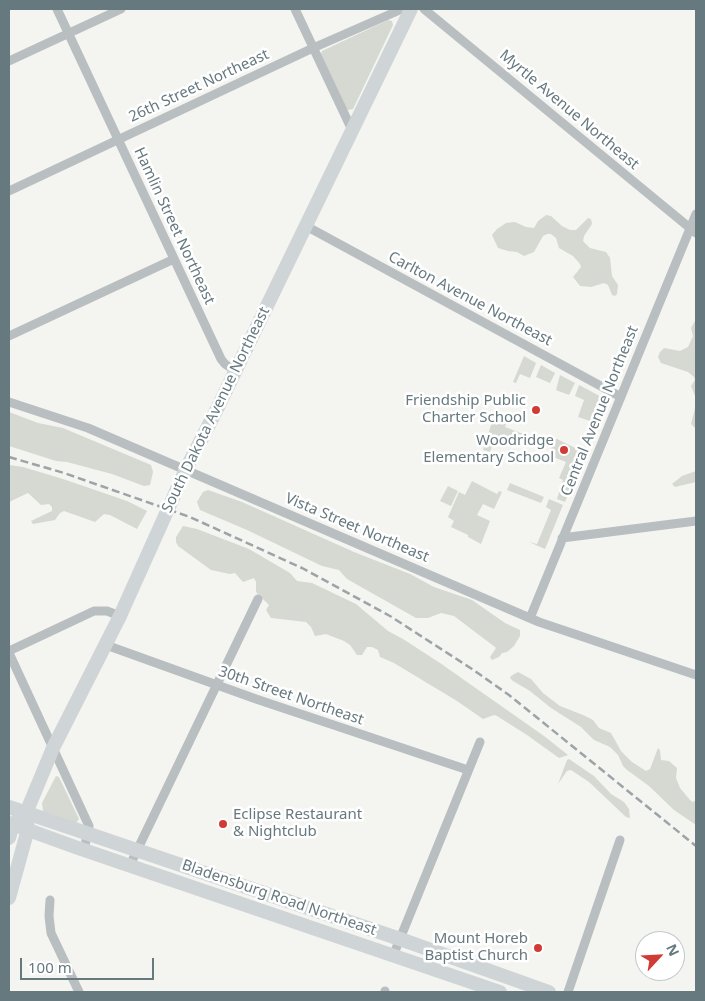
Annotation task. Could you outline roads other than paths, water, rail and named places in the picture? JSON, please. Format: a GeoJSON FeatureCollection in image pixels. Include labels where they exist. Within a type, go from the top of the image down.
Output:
{"type":"FeatureCollection","features":[{"type":"Feature","properties":{"kind":"main road","name":"South Dakota Avenue Northeast"},"geometry":{"type":"LineString","coordinates":[[10,828],[26,813],[53,748],[120,616],[185,472],[236,371],[411,9]]}},
{"type":"Feature","properties":{"kind":"main road","name":"Bladensburg Road Northeast"},"geometry":{"type":"LineString","coordinates":[[9,807],[400,939],[549,992]]}},
{"type":"Feature","properties":{"kind":"main road","name":"South Dakota Avenue Northeast"},"geometry":{"type":"LineString","coordinates":[[9,895],[28,830],[26,813]]}},
{"type":"Feature","properties":{"kind":"main road","name":"Bladensburg Road Northeast"},"geometry":{"type":"LineString","coordinates":[[10,828],[28,830],[500,992]]}},
{"type":"Feature","properties":{"kind":"street","name":"Hamlin Street Northeast"},"geometry":{"type":"LineString","coordinates":[[57,9],[221,359],[236,371]]}},
{"type":"Feature","properties":{"kind":"street"},"geometry":{"type":"LineString","coordinates":[[9,61],[121,9]]}},
{"type":"Feature","properties":{"kind":"street"},"geometry":{"type":"LineString","coordinates":[[294,9],[352,130]]}},
{"type":"Feature","properties":{"kind":"street","name":"26th Street Northeast"},"geometry":{"type":"LineString","coordinates":[[9,191],[313,48],[402,9]]}},
{"type":"Feature","properties":{"kind":"street","name":"Myrtle Avenue Northeast"},"geometry":{"type":"LineString","coordinates":[[424,9],[693,230]]}},
{"type":"Feature","properties":{"kind":"street","name":"Central Avenue Northeast"},"geometry":{"type":"LineString","coordinates":[[530,618],[620,397],[693,230],[696,214]]}},
{"type":"Feature","properties":{"kind":"street","name":"Carlton Avenue Northeast"},"geometry":{"type":"LineString","coordinates":[[306,226],[620,397]]}},
{"type":"Feature","properties":{"kind":"street"},"geometry":{"type":"LineString","coordinates":[[9,336],[174,259]]}},
{"type":"Feature","properties":{"kind":"street","name":"Vista Street Northeast"},"geometry":{"type":"LineString","coordinates":[[9,402],[79,424],[185,472],[530,618],[696,675]]}},
{"type":"Feature","properties":{"kind":"street"},"geometry":{"type":"LineString","coordinates":[[562,538],[696,521]]}},
{"type":"Feature","properties":{"kind":"street"},"geometry":{"type":"LineString","coordinates":[[130,865],[258,599]]}},
{"type":"Feature","properties":{"kind":"street"},"geometry":{"type":"LineString","coordinates":[[84,850],[89,826],[9,652],[94,611],[107,610],[120,616]]}},
{"type":"Feature","properties":{"kind":"street","name":"30th Street Northeast"},"geometry":{"type":"LineString","coordinates":[[106,645],[216,686],[468,770]]}},
{"type":"Feature","properties":{"kind":"street"},"geometry":{"type":"LineString","coordinates":[[393,956],[480,742]]}},
{"type":"Feature","properties":{"kind":"street"},"geometry":{"type":"LineString","coordinates":[[568,992],[620,840]]}},
{"type":"Feature","properties":{"kind":"street"},"geometry":{"type":"LineString","coordinates":[[50,900],[49,920],[52,933],[79,992]]}},
{"type":"Feature","properties":{"kind":"railway"},"geometry":{"type":"LineString","coordinates":[[9,457],[64,473],[190,517],[302,568],[390,616],[509,695],[696,846]]}},
{"type":"Feature","properties":{"kind":"place","name":"Friendship Public Charter School"},"geometry":{"type":"Point","coordinates":[536,410]}},
{"type":"Feature","properties":{"kind":"place","name":"Woodridge Elementary School"},"geometry":{"type":"Point","coordinates":[564,450]}},
{"type":"Feature","properties":{"kind":"place","name":"Eclipse Restaurant & Nightclub"},"geometry":{"type":"Point","coordinates":[223,824]}},
{"type":"Feature","properties":{"kind":"place","name":"Mount Horeb Baptist Church"},"geometry":{"type":"Point","coordinates":[538,948]}}]}
